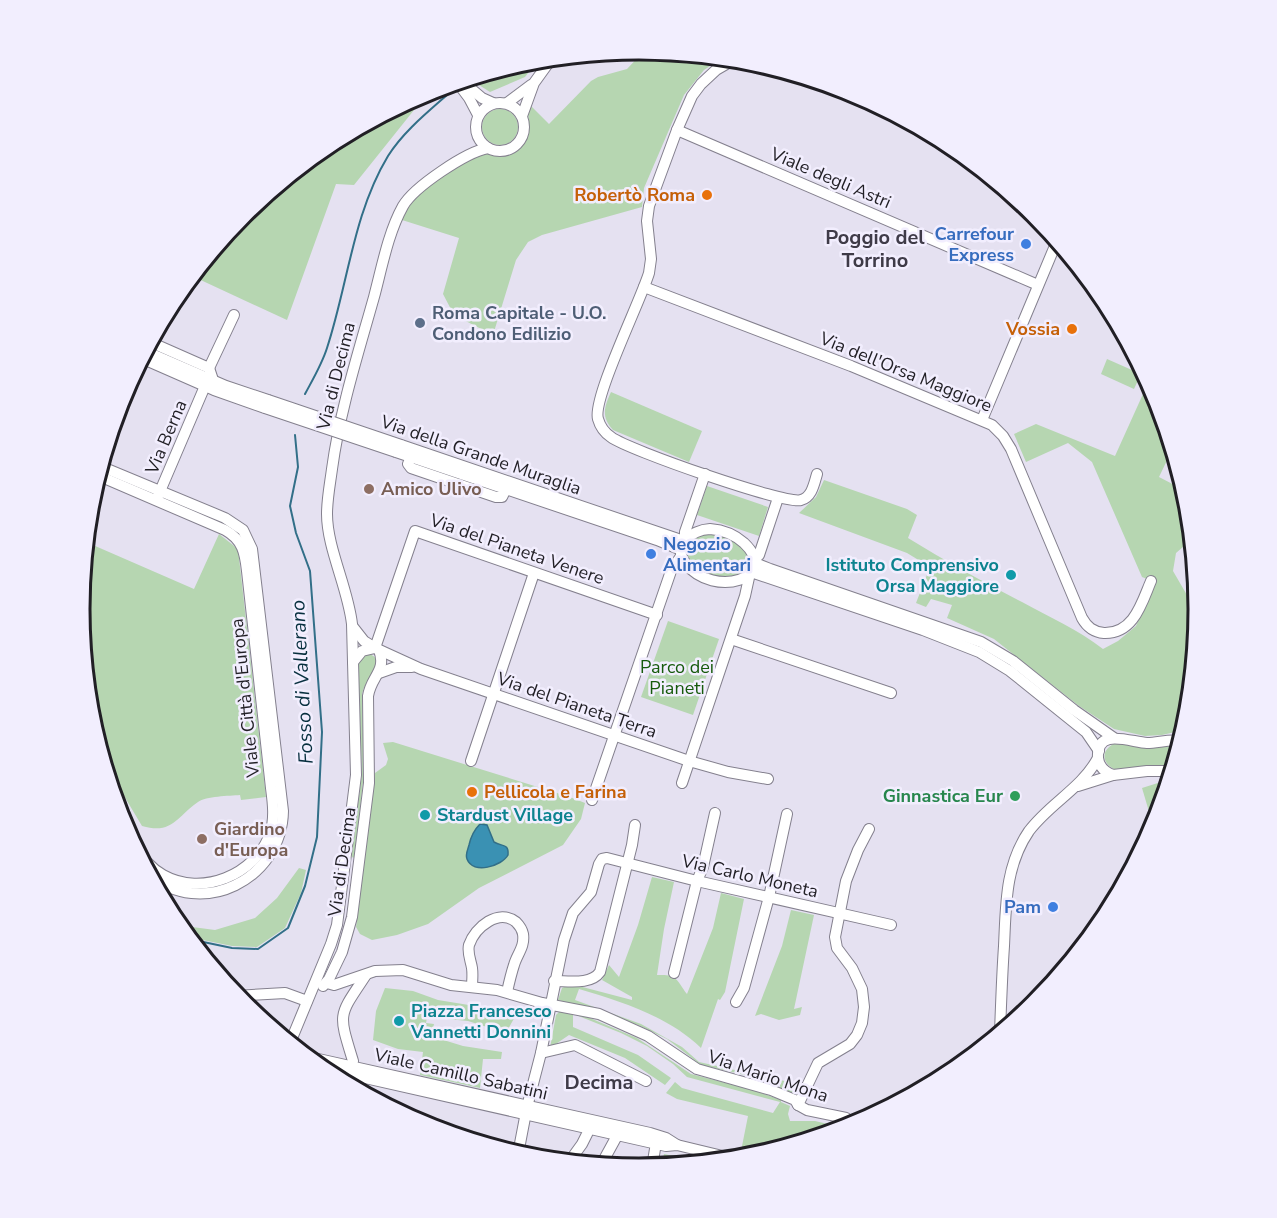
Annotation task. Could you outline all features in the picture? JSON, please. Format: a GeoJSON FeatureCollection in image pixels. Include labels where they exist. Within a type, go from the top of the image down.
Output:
{"type":"FeatureCollection","features":[{"type":"Feature","properties":{"kind":"street"},"geometry":{"type":"LineString","coordinates":[[721,67],[700,84],[692,96],[649,206],[647,221],[651,264],[601,394],[597,410],[598,421],[606,433],[617,441],[778,498],[796,501],[805,499],[811,492],[817,474]]}},
{"type":"Feature","properties":{"kind":"street"},"geometry":{"type":"LineString","coordinates":[[522,116],[534,83],[544,69]]}},
{"type":"Feature","properties":{"kind":"street"},"geometry":{"type":"LineString","coordinates":[[507,104],[534,83]]}},
{"type":"Feature","properties":{"kind":"street"},"geometry":{"type":"LineString","coordinates":[[462,89],[477,113],[476,132],[479,139],[488,148],[503,151],[516,145],[524,131],[522,116],[518,110],[507,104],[490,102],[469,87]]}},
{"type":"Feature","properties":{"kind":"street"},"geometry":{"type":"LineString","coordinates":[[477,113],[490,102]]}},
{"type":"Feature","properties":{"kind":"street","name":"Viale degli Astri"},"geometry":{"type":"LineString","coordinates":[[677,130],[1038,285]]}},
{"type":"Feature","properties":{"kind":"street","name":"Via di Decima"},"geometry":{"type":"LineString","coordinates":[[293,1036],[337,925],[356,775],[352,624],[350,607],[327,516],[341,416],[389,242],[402,208],[411,196],[455,162],[468,147],[476,132]]}},
{"type":"Feature","properties":{"kind":"street","name":"Via di Decima"},"geometry":{"type":"LineString","coordinates":[[455,162],[488,148]]}},
{"type":"Feature","properties":{"kind":"street"},"geometry":{"type":"LineString","coordinates":[[982,420],[1053,250]]}},
{"type":"Feature","properties":{"kind":"street","name":"Via dell'Orsa Maggiore"},"geometry":{"type":"LineString","coordinates":[[644,287],[763,331],[995,427],[1010,446],[1086,625],[1093,630],[1103,633],[1125,627],[1138,612],[1151,581]]}},
{"type":"Feature","properties":{"kind":"street"},"geometry":{"type":"LineString","coordinates":[[209,383],[209,368],[234,315]]}},
{"type":"Feature","properties":{"kind":"street"},"geometry":{"type":"LineString","coordinates":[[157,345],[209,368]]}},
{"type":"Feature","properties":{"kind":"street"},"geometry":{"type":"LineString","coordinates":[[152,355],[209,383]]}},
{"type":"Feature","properties":{"kind":"street"},"geometry":{"type":"LineString","coordinates":[[149,361],[209,383]]}},
{"type":"Feature","properties":{"kind":"street","name":"Via della Grande Muraglia"},"geometry":{"type":"LineString","coordinates":[[209,383],[683,546]]}},
{"type":"Feature","properties":{"kind":"street","name":"Via Berna"},"geometry":{"type":"LineString","coordinates":[[159,496],[209,383]]}},
{"type":"Feature","properties":{"kind":"street","name":"Via della Grande Muraglia"},"geometry":{"type":"LineString","coordinates":[[398,448],[411,457],[683,546]]}},
{"type":"Feature","properties":{"kind":"street","name":"Viale Città d'Europa"},"geometry":{"type":"LineString","coordinates":[[107,470],[231,533],[240,542],[244,550],[264,715],[273,821],[264,846],[249,865],[229,877],[206,883],[185,883],[162,875],[156,870]]}},
{"type":"Feature","properties":{"kind":"street"},"geometry":{"type":"LineString","coordinates":[[592,800],[671,572],[683,546],[685,532],[705,474]]}},
{"type":"Feature","properties":{"kind":"street","name":"Viale Città d'Europa"},"geometry":{"type":"LineString","coordinates":[[106,478],[229,520],[243,530],[250,541],[264,641],[283,813],[279,839],[269,857],[255,873],[234,886],[211,892],[190,892],[168,887],[163,883]]}},
{"type":"Feature","properties":{"kind":"street"},"geometry":{"type":"LineString","coordinates":[[682,783],[745,597],[752,567],[759,555],[778,498]]}},
{"type":"Feature","properties":{"kind":"street"},"geometry":{"type":"LineString","coordinates":[[683,546],[702,530],[723,531],[745,544],[752,567]]}},
{"type":"Feature","properties":{"kind":"street","name":"Via del Pianeta Venere"},"geometry":{"type":"LineString","coordinates":[[377,649],[415,531],[657,615]]}},
{"type":"Feature","properties":{"kind":"street","name":"Via della Grande Muraglia"},"geometry":{"type":"LineString","coordinates":[[683,546],[690,568],[709,580],[736,582],[752,567]]}},
{"type":"Feature","properties":{"kind":"street"},"geometry":{"type":"LineString","coordinates":[[752,567],[759,566],[985,644],[1018,664],[1074,710],[1114,738],[1146,743],[1171,741]]}},
{"type":"Feature","properties":{"kind":"street"},"geometry":{"type":"LineString","coordinates":[[752,567],[979,652],[1004,667],[1086,732],[1103,769],[1113,775]]}},
{"type":"Feature","properties":{"kind":"street"},"geometry":{"type":"LineString","coordinates":[[471,761],[534,573]]}},
{"type":"Feature","properties":{"kind":"street"},"geometry":{"type":"LineString","coordinates":[[352,624],[364,641],[377,649]]}},
{"type":"Feature","properties":{"kind":"street"},"geometry":{"type":"LineString","coordinates":[[731,639],[891,693]]}},
{"type":"Feature","properties":{"kind":"street"},"geometry":{"type":"LineString","coordinates":[[353,662],[362,651],[377,649]]}},
{"type":"Feature","properties":{"kind":"street","name":"Via di Decima"},"geometry":{"type":"LineString","coordinates":[[307,1001],[327,983],[348,935],[369,776],[368,696],[370,685],[379,673],[382,663],[377,649]]}},
{"type":"Feature","properties":{"kind":"street","name":"Via del Pianeta Terra"},"geometry":{"type":"LineString","coordinates":[[377,649],[421,669],[689,761],[728,772],[768,779]]}},
{"type":"Feature","properties":{"kind":"street"},"geometry":{"type":"LineString","coordinates":[[379,673],[396,667],[421,669]]}},
{"type":"Feature","properties":{"kind":"street"},"geometry":{"type":"LineString","coordinates":[[1078,786],[1105,741],[1114,738]]}},
{"type":"Feature","properties":{"kind":"street"},"geometry":{"type":"LineString","coordinates":[[1001,1022],[1006,897],[1012,867],[1024,840],[1051,806],[1078,786],[1113,775],[1162,772]]}},
{"type":"Feature","properties":{"kind":"street"},"geometry":{"type":"LineString","coordinates":[[674,973],[715,813]]}},
{"type":"Feature","properties":{"kind":"street"},"geometry":{"type":"LineString","coordinates":[[736,1002],[744,988],[769,897],[787,814]]}},
{"type":"Feature","properties":{"kind":"street"},"geometry":{"type":"LineString","coordinates":[[520,1144],[541,1053],[554,981],[588,980],[594,979],[599,974],[634,839],[635,825]]}},
{"type":"Feature","properties":{"kind":"street"},"geometry":{"type":"LineString","coordinates":[[798,1105],[816,1066],[852,1043],[863,1020],[862,989],[835,942],[835,935],[846,881],[869,829]]}},
{"type":"Feature","properties":{"kind":"street","name":"Via Carlo Moneta"},"geometry":{"type":"LineString","coordinates":[[554,981],[572,915],[590,894],[602,859],[891,925]]}},
{"type":"Feature","properties":{"kind":"street"},"geometry":{"type":"LineString","coordinates":[[346,860],[359,863]]}},
{"type":"Feature","properties":{"kind":"street"},"geometry":{"type":"LineString","coordinates":[[472,987],[470,944],[487,923],[496,917],[504,916],[520,926],[523,938],[522,948],[507,992]]}},
{"type":"Feature","properties":{"kind":"street"},"geometry":{"type":"LineString","coordinates":[[321,969],[322,977],[327,983]]}},
{"type":"Feature","properties":{"kind":"street","name":"Via Mario Mona"},"geometry":{"type":"LineString","coordinates":[[327,983],[334,985],[382,970],[403,970],[451,985],[507,992],[550,1005],[588,1012],[616,1021],[648,1036],[697,1069],[766,1089],[795,1100],[798,1105],[807,1110],[845,1118]]}},
{"type":"Feature","properties":{"kind":"street"},"geometry":{"type":"LineString","coordinates":[[353,1061],[343,1028],[342,1015],[345,1006],[366,974]]}},
{"type":"Feature","properties":{"kind":"street"},"geometry":{"type":"LineString","coordinates":[[248,995],[285,993],[307,1001]]}},
{"type":"Feature","properties":{"kind":"street"},"geometry":{"type":"LineString","coordinates":[[541,1053],[573,1044],[646,1081]]}},
{"type":"Feature","properties":{"kind":"street","name":"Viale Camillo Sabatini"},"geometry":{"type":"LineString","coordinates":[[328,1062],[590,1128],[666,1146],[677,1145],[710,1153]]}},
{"type":"Feature","properties":{"kind":"street","name":"Viale Camillo Sabatini"},"geometry":{"type":"LineString","coordinates":[[347,1073],[526,1111],[650,1133],[666,1138],[677,1145]]}},
{"type":"Feature","properties":{"kind":"street"},"geometry":{"type":"LineString","coordinates":[[575,1154],[590,1128]]}},
{"type":"Feature","properties":{"kind":"street"},"geometry":{"type":"LineString","coordinates":[[605,1157],[618,1134]]}},
{"type":"Feature","properties":{"kind":"street"},"geometry":{"type":"LineString","coordinates":[[654,1158],[656,1143]]}},
{"type":"Feature","properties":{"kind":"green space"},"geometry":{"type":"Polygon","coordinates":[[[635,60],[711,65],[704,70],[684,95],[644,188],[642,207],[542,235],[528,242],[516,260],[493,335],[454,315],[443,294],[459,238],[402,220],[411,202],[436,180],[467,160],[484,153],[505,154],[520,147],[527,137],[529,104],[549,124],[591,81],[627,69],[635,60]]]}},
{"type":"Feature","properties":{"kind":"green space"},"geometry":{"type":"Polygon","coordinates":[[[529,71],[525,77],[490,92],[479,85],[529,71]]]}},
{"type":"Feature","properties":{"kind":"green space"},"geometry":{"type":"Polygon","coordinates":[[[416,108],[354,185],[336,184],[287,320],[200,280],[250,221],[304,173],[364,134],[416,108]]]}},
{"type":"Feature","properties":{"kind":"green space"},"geometry":{"type":"Polygon","coordinates":[[[500,109],[513,114],[518,127],[513,140],[500,145],[487,140],[482,127],[487,114],[500,109]]]}},
{"type":"Feature","properties":{"kind":"green space"},"geometry":{"type":"Polygon","coordinates":[[[1107,359],[1133,370],[1138,381],[1134,389],[1101,374],[1107,359]]]}},
{"type":"Feature","properties":{"kind":"green space"},"geometry":{"type":"Polygon","coordinates":[[[611,392],[702,431],[689,462],[613,430],[605,416],[611,392]]]}},
{"type":"Feature","properties":{"kind":"green space"},"geometry":{"type":"Polygon","coordinates":[[[1144,394],[1167,461],[1159,477],[1173,484],[1177,502],[1184,546],[1176,553],[1173,571],[1187,596],[1188,609],[1183,681],[1177,716],[1173,732],[1162,735],[1145,736],[1114,729],[1079,706],[994,639],[947,618],[952,605],[931,599],[926,607],[916,603],[930,567],[907,553],[799,513],[816,497],[824,480],[907,509],[917,515],[908,538],[1074,630],[1103,649],[1118,641],[1136,626],[1155,582],[1142,577],[1092,462],[1068,443],[1026,462],[1014,434],[1036,424],[1115,456],[1144,394]]]}},
{"type":"Feature","properties":{"kind":"green space"},"geometry":{"type":"Polygon","coordinates":[[[707,486],[768,507],[759,536],[697,515],[707,486]]]}},
{"type":"Feature","properties":{"kind":"green space"},"geometry":{"type":"Polygon","coordinates":[[[710,533],[728,538],[742,547],[749,558],[744,573],[731,577],[718,577],[696,567],[689,559],[686,550],[688,542],[696,536],[710,533]]]}},
{"type":"Feature","properties":{"kind":"green space"},"geometry":{"type":"Polygon","coordinates":[[[219,534],[238,549],[266,797],[241,800],[240,795],[206,799],[191,807],[174,823],[161,828],[152,828],[142,826],[121,791],[100,716],[91,645],[90,609],[93,545],[194,589],[219,534]]]}},
{"type":"Feature","properties":{"kind":"green space","name":"Parco dei Pianeti"},"geometry":{"type":"Polygon","coordinates":[[[668,621],[719,639],[693,715],[641,697],[668,621]]]}},
{"type":"Feature","properties":{"kind":"green space"},"geometry":{"type":"Polygon","coordinates":[[[369,653],[376,658],[376,663],[362,694],[364,773],[353,858],[351,855],[362,774],[358,660],[369,653]]]}},
{"type":"Feature","properties":{"kind":"green space"},"geometry":{"type":"Polygon","coordinates":[[[393,742],[585,803],[581,819],[563,845],[479,888],[428,924],[397,935],[372,940],[360,934],[356,927],[375,773],[386,765],[388,759],[383,743],[393,742]]]}},
{"type":"Feature","properties":{"kind":"green space"},"geometry":{"type":"Polygon","coordinates":[[[1116,743],[1147,748],[1170,745],[1164,766],[1114,769],[1106,763],[1104,755],[1111,745],[1116,743]]]}},
{"type":"Feature","properties":{"kind":"green space"},"geometry":{"type":"Polygon","coordinates":[[[1159,783],[1149,811],[1142,788],[1159,783]]]}},
{"type":"Feature","properties":{"kind":"green space"},"geometry":{"type":"Polygon","coordinates":[[[299,868],[306,870],[301,893],[285,928],[257,947],[232,946],[201,940],[191,927],[215,930],[255,918],[277,898],[299,868]]]}},
{"type":"Feature","properties":{"kind":"green space"},"geometry":{"type":"Polygon","coordinates":[[[652,877],[674,882],[657,975],[669,975],[675,978],[687,994],[713,928],[721,893],[744,899],[725,992],[720,1000],[718,999],[701,1048],[674,1027],[644,1011],[579,989],[575,1000],[641,1024],[682,1047],[699,1062],[798,1084],[799,1087],[795,1094],[780,1091],[780,1083],[701,1065],[667,1039],[636,1024],[635,1026],[597,1011],[558,1000],[562,988],[571,984],[632,1000],[632,997],[602,980],[609,965],[619,977],[652,877]]]}},
{"type":"Feature","properties":{"kind":"green space"},"geometry":{"type":"Polygon","coordinates":[[[791,910],[814,915],[794,1009],[802,1007],[800,1015],[779,1020],[761,1014],[755,1016],[782,946],[791,910]]]}},
{"type":"Feature","properties":{"kind":"green space","name":"Piazza Francesco Vannetti Donnini"},"geometry":{"type":"Polygon","coordinates":[[[385,988],[413,991],[438,1000],[517,1013],[506,1033],[468,1021],[427,1017],[426,1023],[434,1024],[433,1028],[425,1026],[424,1034],[463,1046],[502,1052],[501,1059],[483,1059],[480,1088],[420,1075],[423,1052],[398,1049],[373,1040],[376,1011],[385,988]]]}},
{"type":"Feature","properties":{"kind":"green space"},"geometry":{"type":"Polygon","coordinates":[[[560,1011],[590,1018],[637,1038],[691,1074],[753,1090],[781,1100],[790,1106],[788,1114],[790,1121],[815,1121],[828,1124],[781,1139],[742,1148],[748,1116],[677,1099],[666,1093],[675,1082],[682,1088],[773,1113],[780,1102],[687,1077],[647,1046],[576,1015],[573,1015],[573,1027],[638,1055],[671,1078],[665,1085],[625,1058],[569,1035],[550,1048],[556,1015],[560,1011]]]}},
{"type":"Feature","properties":{"kind":"green space"},"geometry":{"type":"Polygon","coordinates":[[[664,1154],[677,1157],[674,1157],[663,1157],[664,1154]]]}},
{"type":"Feature","properties":{"kind":"water"},"geometry":{"type":"Polygon","coordinates":[[[480,824],[487,825],[494,842],[506,847],[508,851],[508,855],[500,863],[481,868],[470,864],[466,857],[474,831],[480,824]]]}},
{"type":"Feature","properties":{"kind":"waterway","name":"Fosso di Vallerano"},"geometry":{"type":"LineString","coordinates":[[305,394],[327,348],[359,225],[376,178],[395,146],[448,95]]}},
{"type":"Feature","properties":{"kind":"waterway","name":"Fosso di Vallerano"},"geometry":{"type":"LineString","coordinates":[[202,942],[232,948],[258,949],[288,928],[305,886],[317,837],[322,732],[310,571],[296,533],[290,506],[298,467],[295,435]]}},
{"type":"Feature","properties":{"kind":"place","name":"Robertò Roma"},"geometry":{"type":"Point","coordinates":[707,195]}},
{"type":"Feature","properties":{"kind":"place","name":"Carrefour Express"},"geometry":{"type":"Point","coordinates":[1026,244]}},
{"type":"Feature","properties":{"kind":"place","name":"Roma Capitale - U.O. Condono Edilizio"},"geometry":{"type":"Point","coordinates":[420,323]}},
{"type":"Feature","properties":{"kind":"place","name":"Vossia"},"geometry":{"type":"Point","coordinates":[1072,329]}},
{"type":"Feature","properties":{"kind":"place","name":"Amico Ulivo"},"geometry":{"type":"Point","coordinates":[369,489]}},
{"type":"Feature","properties":{"kind":"place","name":"Negozio Alimentari"},"geometry":{"type":"Point","coordinates":[651,554]}},
{"type":"Feature","properties":{"kind":"place","name":"Istituto Comprensivo Orsa Maggiore"},"geometry":{"type":"Point","coordinates":[1011,575]}},
{"type":"Feature","properties":{"kind":"place","name":"Pellicola e Farina"},"geometry":{"type":"Point","coordinates":[472,792]}},
{"type":"Feature","properties":{"kind":"place","name":"Ginnastica Eur"},"geometry":{"type":"Point","coordinates":[1015,796]}},
{"type":"Feature","properties":{"kind":"place","name":"Stardust Village"},"geometry":{"type":"Point","coordinates":[425,815]}},
{"type":"Feature","properties":{"kind":"place","name":"Giardino d'Europa"},"geometry":{"type":"Point","coordinates":[202,839]}},
{"type":"Feature","properties":{"kind":"place","name":"Pam"},"geometry":{"type":"Point","coordinates":[1053,907]}},
{"type":"Feature","properties":{"kind":"place","name":"Piazza Francesco Vannetti Donnini"},"geometry":{"type":"Point","coordinates":[399,1021]}},
{"type":"Feature","properties":{"kind":"district","name":"Poggio del Torrino"},"geometry":{"type":"Point","coordinates":[875,248]}},
{"type":"Feature","properties":{"kind":"district","name":"Decima"},"geometry":{"type":"Point","coordinates":[599,1082]}}]}
